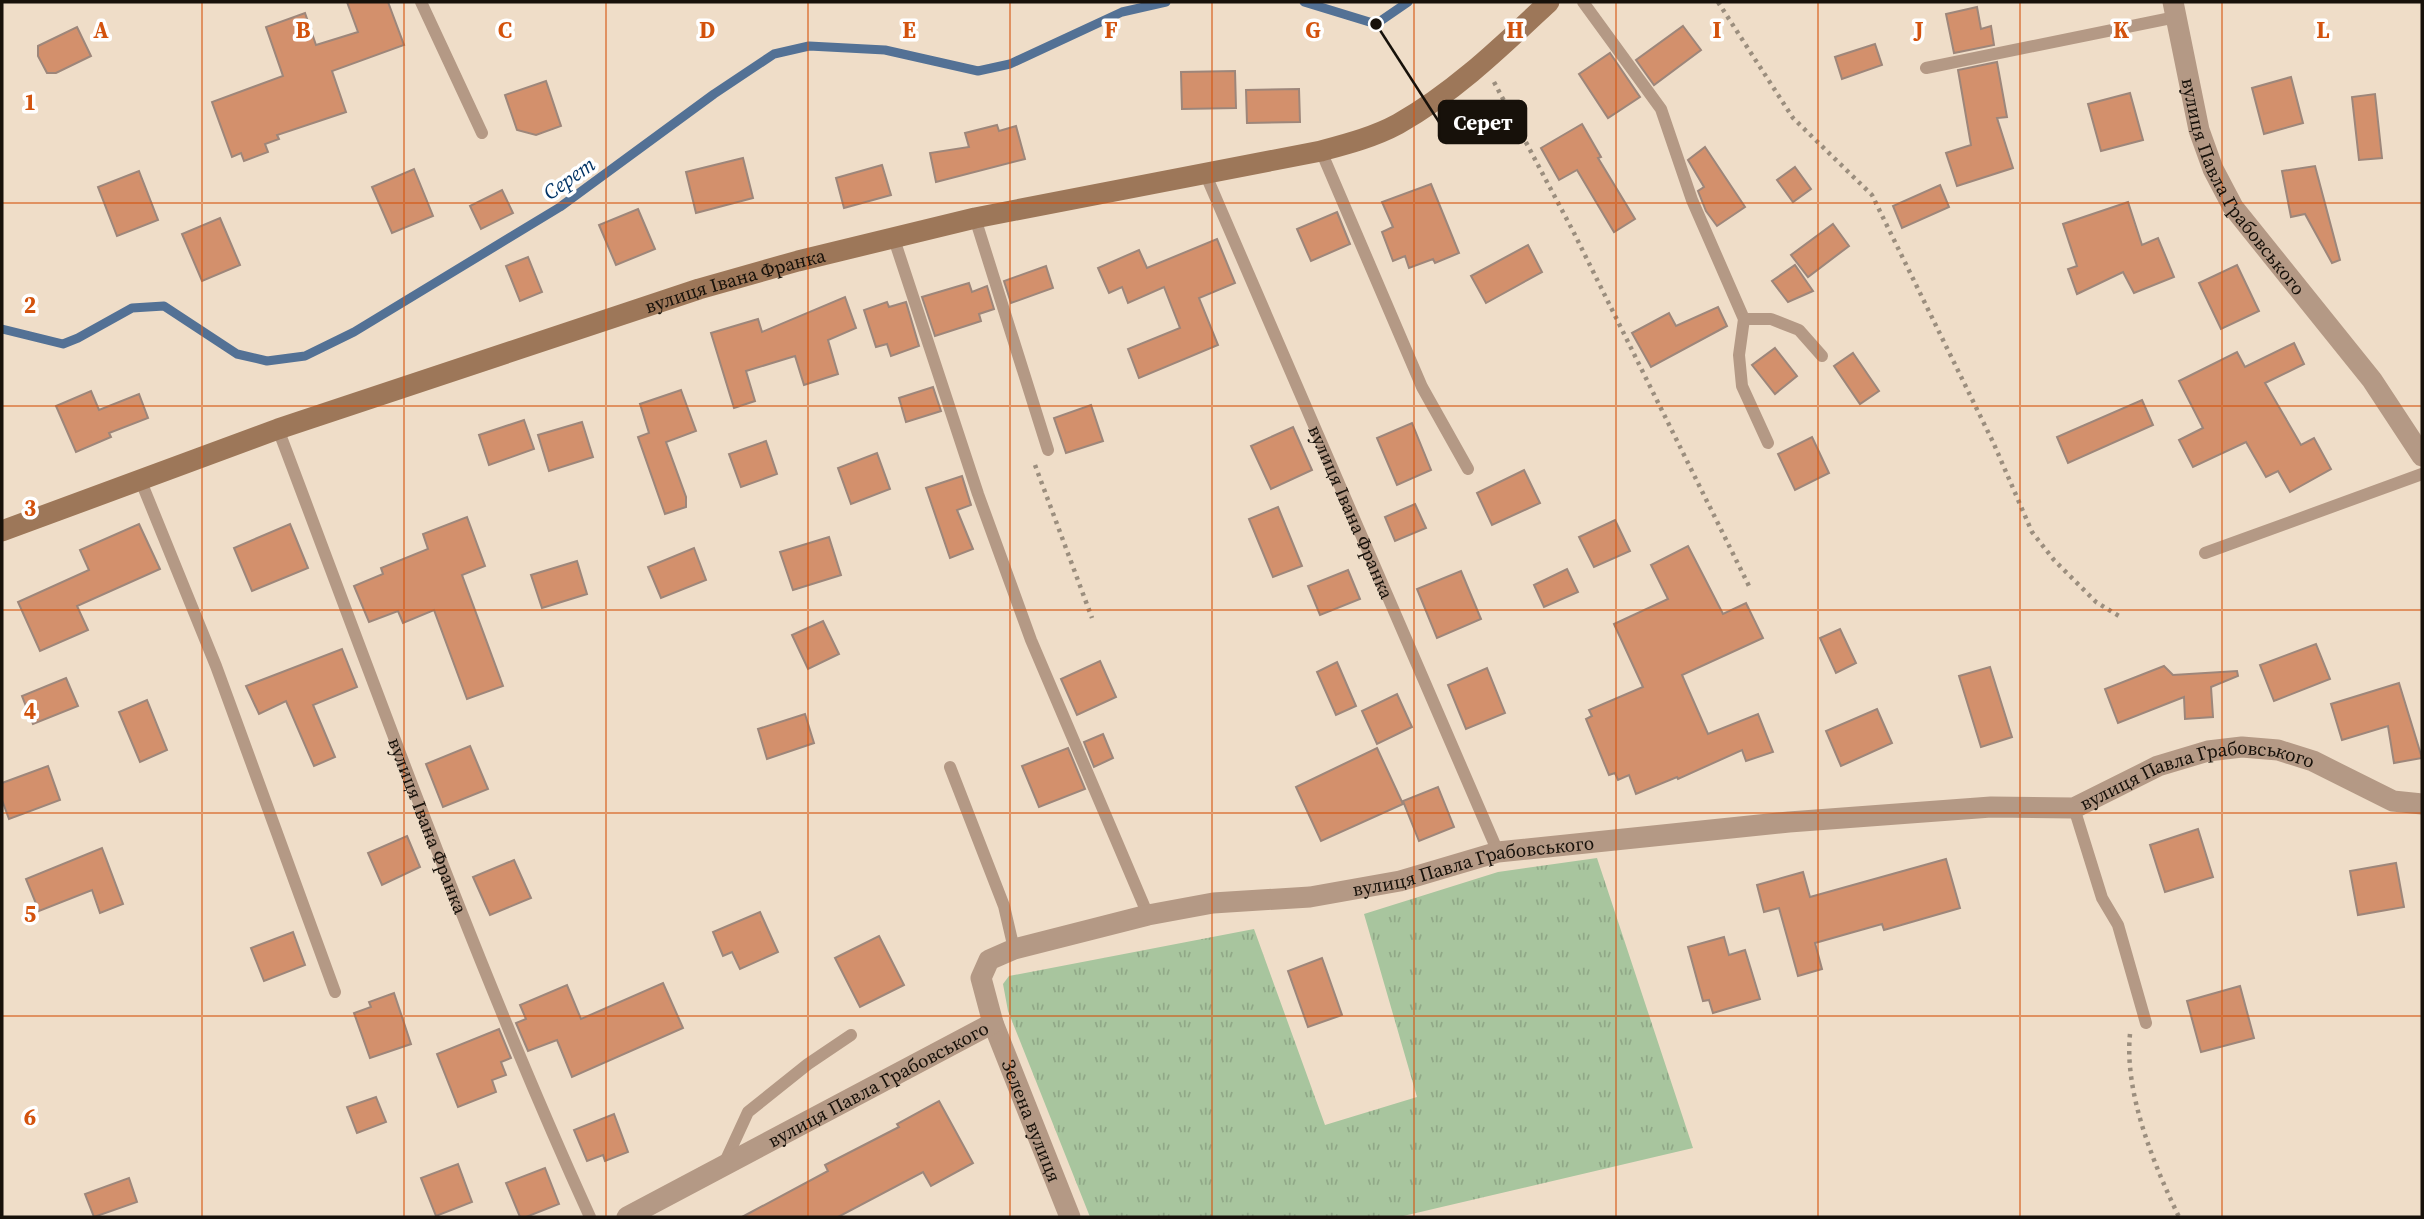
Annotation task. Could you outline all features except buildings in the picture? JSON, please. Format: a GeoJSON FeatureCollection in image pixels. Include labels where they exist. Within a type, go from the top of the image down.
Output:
{"type":"FeatureCollection","features":[{"type":"Feature","properties":{"kind":"main road","name":"вулиця Івана Франка"},"geometry":{"type":"LineString","coordinates":[[2,531],[278,429],[699,289],[893,236],[1355,142],[1398,123],[1483,63],[1549,2]]}},
{"type":"Feature","properties":{"kind":"street","name":"вулиця Павла Грабовського"},"geometry":{"type":"LineString","coordinates":[[2175,9],[2199,130],[2213,169],[2234,208],[2371,380],[2422,456]]}},
{"type":"Feature","properties":{"kind":"street","name":"вулиця Павла Грабовського"},"geometry":{"type":"LineString","coordinates":[[627,1217],[993,1023],[981,978],[989,960],[1013,949],[1148,915],[1213,903],[1310,897],[1400,881],[1498,852],[1803,821],[1991,807],[2074,808],[2158,766],[2208,751],[2242,747],[2278,750],[2313,761],[2393,801],[2422,803]]}},
{"type":"Feature","properties":{"kind":"street","name":"Зелена вулиця"},"geometry":{"type":"LineString","coordinates":[[993,1023],[1070,1217]]}},
{"type":"Feature","properties":{"kind":"lane"},"geometry":{"type":"LineString","coordinates":[[421,2],[482,133]]}},
{"type":"Feature","properties":{"kind":"lane"},"geometry":{"type":"LineString","coordinates":[[1583,2],[1661,108],[1692,200],[1744,319],[1739,355],[1742,386],[1768,443]]}},
{"type":"Feature","properties":{"kind":"lane"},"geometry":{"type":"LineString","coordinates":[[1926,68],[2175,9]]}},
{"type":"Feature","properties":{"kind":"lane"},"geometry":{"type":"LineString","coordinates":[[1321,151],[1422,387],[1468,469]]}},
{"type":"Feature","properties":{"kind":"lane","name":"вулиця Івана Франка"},"geometry":{"type":"LineString","coordinates":[[1205,173],[1498,852]]}},
{"type":"Feature","properties":{"kind":"lane"},"geometry":{"type":"LineString","coordinates":[[975,218],[1048,450]]}},
{"type":"Feature","properties":{"kind":"lane"},"geometry":{"type":"LineString","coordinates":[[893,236],[978,494],[1031,640],[1148,915]]}},
{"type":"Feature","properties":{"kind":"lane"},"geometry":{"type":"LineString","coordinates":[[1744,319],[1770,319],[1799,330],[1822,356]]}},
{"type":"Feature","properties":{"kind":"lane","name":"вулиця Івана Франка"},"geometry":{"type":"LineString","coordinates":[[278,429],[419,801],[535,1093],[590,1217]]}},
{"type":"Feature","properties":{"kind":"lane"},"geometry":{"type":"LineString","coordinates":[[2205,553],[2422,474]]}},
{"type":"Feature","properties":{"kind":"lane"},"geometry":{"type":"LineString","coordinates":[[140,480],[216,666],[335,992]]}},
{"type":"Feature","properties":{"kind":"lane"},"geometry":{"type":"LineString","coordinates":[[950,767],[1004,906],[1013,949]]}},
{"type":"Feature","properties":{"kind":"lane"},"geometry":{"type":"LineString","coordinates":[[2074,808],[2102,898],[2118,925],[2146,1023]]}},
{"type":"Feature","properties":{"kind":"lane"},"geometry":{"type":"LineString","coordinates":[[723,1167],[748,1112],[808,1064],[851,1035]]}},
{"type":"Feature","properties":{"kind":"path"},"geometry":{"type":"LineString","coordinates":[[1718,2],[1793,118],[1872,195],[1952,364],[1993,442],[2032,532],[2054,560],[2096,602],[2119,616]]}},
{"type":"Feature","properties":{"kind":"path"},"geometry":{"type":"LineString","coordinates":[[1483,63],[1573,231],[1751,590]]}},
{"type":"Feature","properties":{"kind":"path"},"geometry":{"type":"LineString","coordinates":[[2146,1023],[2131,1030],[2129,1050],[2136,1098],[2156,1169],[2179,1217]]}},
{"type":"Feature","properties":{"kind":"green space"},"geometry":{"type":"Polygon","coordinates":[[[1597,858],[1693,1148],[1399,1217],[1090,1217],[1008,1011],[1003,984],[1009,976],[1254,929],[1325,1125],[1417,1097],[1364,914],[1498,872],[1597,858]]]}},
{"type":"Feature","properties":{"kind":"waterway","name":"Серет"},"geometry":{"type":"LineString","coordinates":[[2,329],[63,344],[132,308],[164,306],[237,354],[267,361],[305,356],[354,332],[560,207],[714,94],[774,54],[809,46],[885,50],[978,71],[1010,64],[1122,12],[1166,2]]}},
{"type":"Feature","properties":{"kind":"waterway","name":"Серет"},"geometry":{"type":"LineString","coordinates":[[1304,2],[1376,24],[1408,2]]}},
{"type":"Feature","properties":{"kind":"place","name":"Серет"},"geometry":{"type":"Point","coordinates":[1376,24]}}]}
